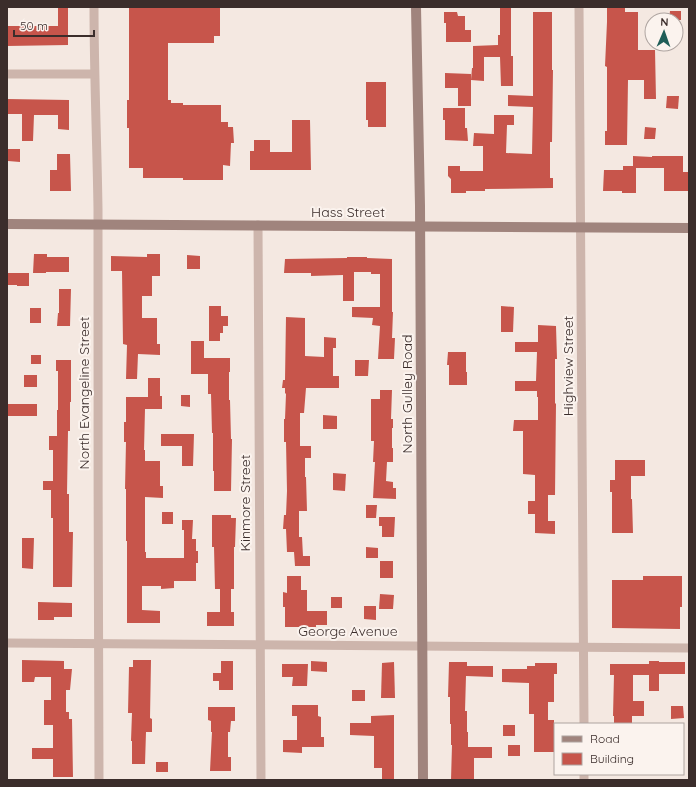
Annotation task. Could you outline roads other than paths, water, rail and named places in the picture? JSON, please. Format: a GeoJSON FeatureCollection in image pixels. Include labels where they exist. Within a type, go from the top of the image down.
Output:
{"type":"FeatureCollection","features":[{"type":"Feature","properties":{"kind":"street","name":"North Evangeline Street"},"geometry":{"type":"LineString","coordinates":[[94,7],[94,74],[98,225],[99,780]]}},
{"type":"Feature","properties":{"kind":"street","name":"North Gulley Road"},"geometry":{"type":"LineString","coordinates":[[416,7],[420,226],[423,780]]}},
{"type":"Feature","properties":{"kind":"street","name":"Highview Street"},"geometry":{"type":"LineString","coordinates":[[579,7],[584,723]]}},
{"type":"Feature","properties":{"kind":"street"},"geometry":{"type":"LineString","coordinates":[[7,74],[94,74]]}},
{"type":"Feature","properties":{"kind":"street","name":"Hass Street"},"geometry":{"type":"LineString","coordinates":[[7,224],[689,228]]}},
{"type":"Feature","properties":{"kind":"street","name":"Kinmore Street"},"geometry":{"type":"LineString","coordinates":[[258,225],[261,780]]}},
{"type":"Feature","properties":{"kind":"street","name":"George Avenue"},"geometry":{"type":"LineString","coordinates":[[7,643],[689,648]]}}]}
